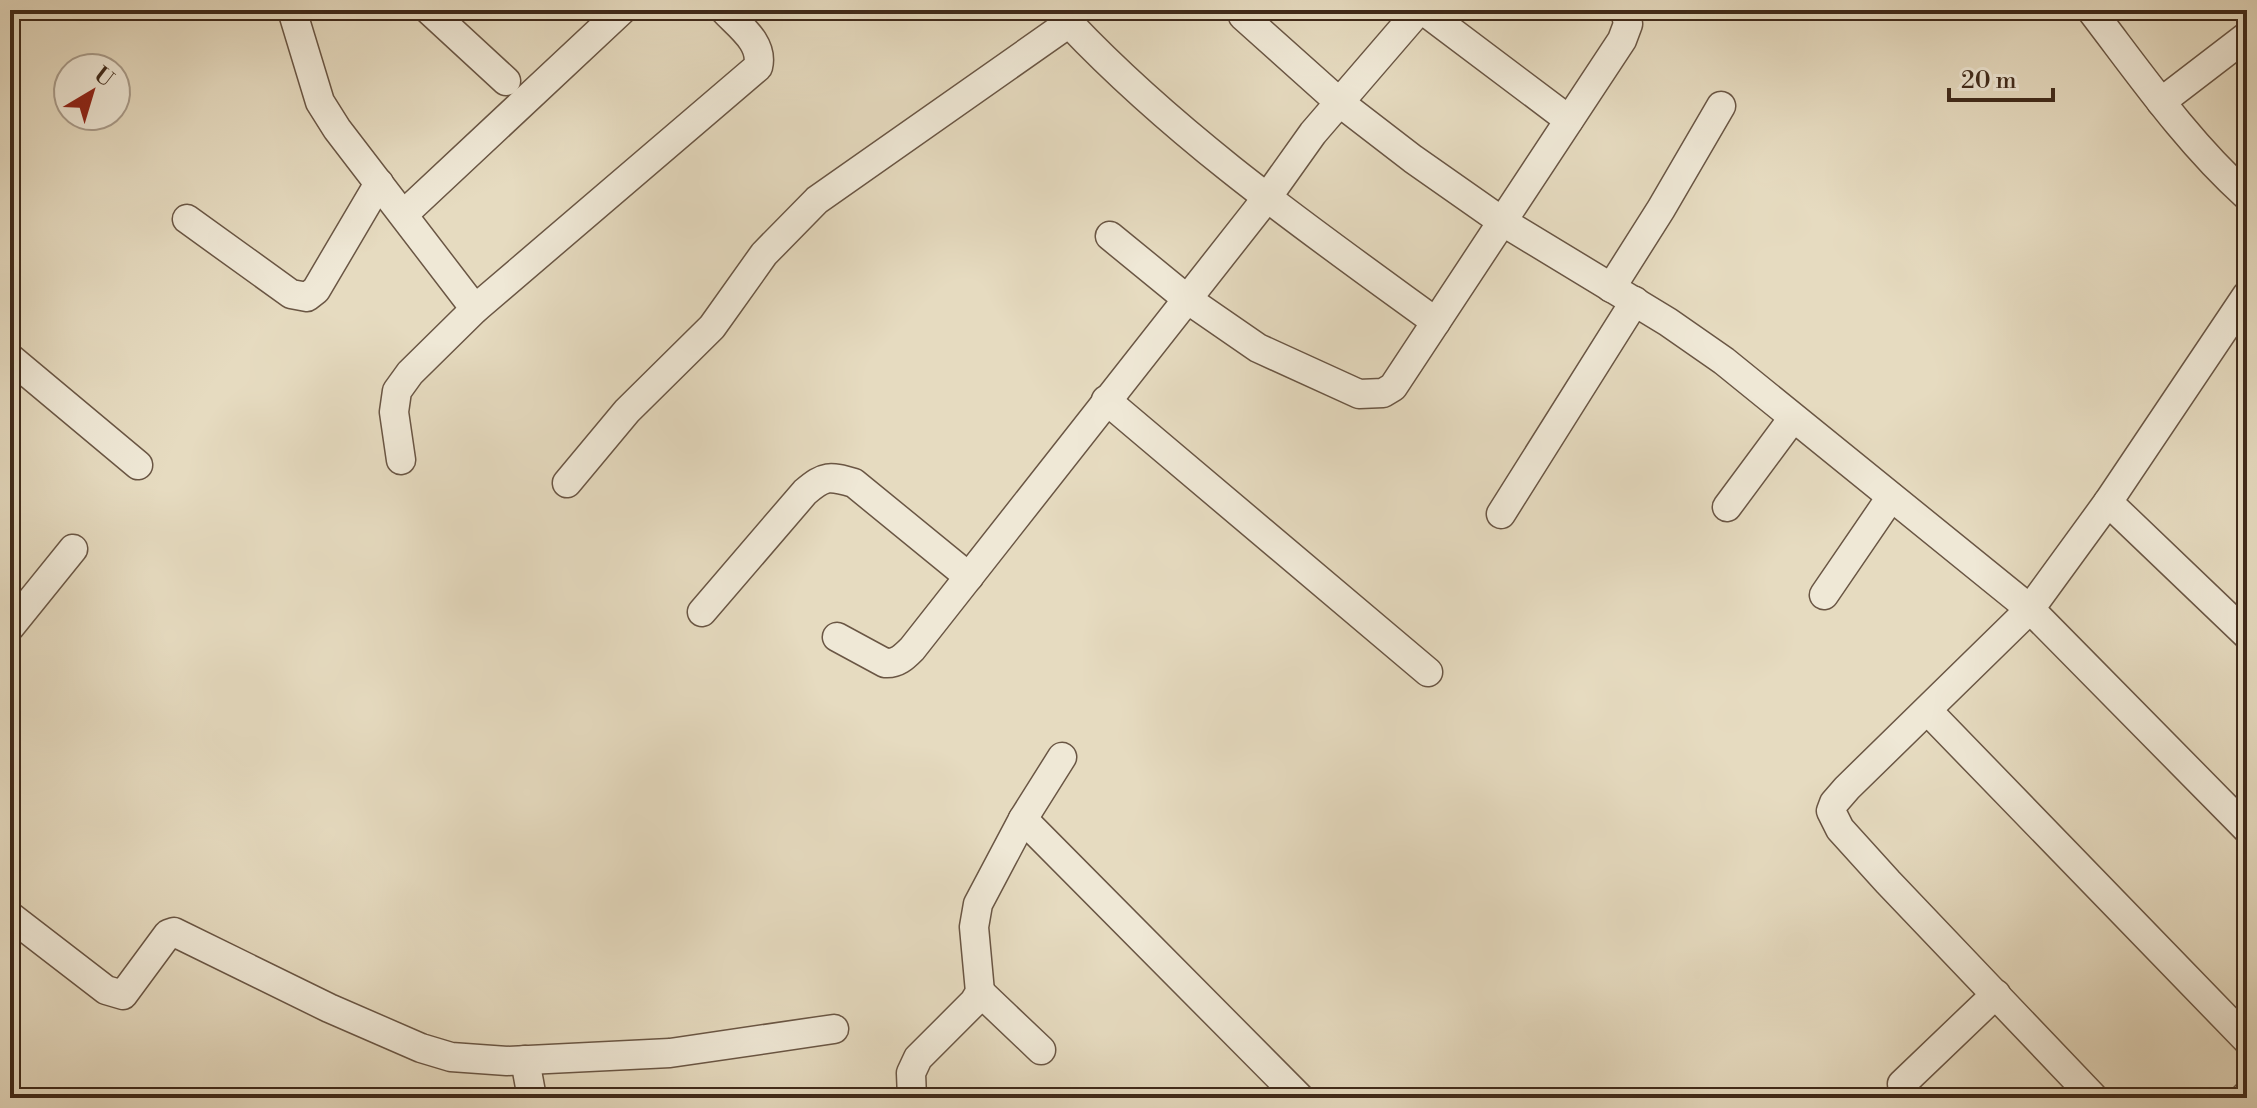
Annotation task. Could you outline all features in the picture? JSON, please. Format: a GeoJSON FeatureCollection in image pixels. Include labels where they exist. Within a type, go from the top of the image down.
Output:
{"type":"FeatureCollection","features":[{"type":"Feature","properties":{"kind":"street"},"geometry":{"type":"LineString","coordinates":[[292,10],[320,102],[475,309]]}},
{"type":"Feature","properties":{"kind":"street"},"geometry":{"type":"LineString","coordinates":[[429,10],[506,81]]}},
{"type":"Feature","properties":{"kind":"street"},"geometry":{"type":"LineString","coordinates":[[404,214],[622,10]]}},
{"type":"Feature","properties":{"kind":"street"},"geometry":{"type":"LineString","coordinates":[[401,460],[394,412],[397,391],[410,373],[475,309],[755,71],[761,57],[758,49],[724,10]]}},
{"type":"Feature","properties":{"kind":"street"},"geometry":{"type":"LineString","coordinates":[[837,637],[885,663],[903,658],[912,649],[1339,102],[1421,10],[1569,120]]}},
{"type":"Feature","properties":{"kind":"street"},"geometry":{"type":"LineString","coordinates":[[1110,236],[1187,299],[1258,348],[1359,394],[1370,396],[1393,387],[1626,32],[1625,10]]}},
{"type":"Feature","properties":{"kind":"street"},"geometry":{"type":"LineString","coordinates":[[2091,10],[2161,102],[2247,196]]}},
{"type":"Feature","properties":{"kind":"street"},"geometry":{"type":"LineString","coordinates":[[1243,16],[1339,102],[1413,159],[1500,220],[1724,361],[2030,609],[2247,829]]}},
{"type":"Feature","properties":{"kind":"street"},"geometry":{"type":"LineString","coordinates":[[567,483],[627,411],[712,327],[764,254],[817,200],[1080,17],[1155,104],[1266,199],[1436,322]]}},
{"type":"Feature","properties":{"kind":"street"},"geometry":{"type":"LineString","coordinates":[[2161,102],[2247,36]]}},
{"type":"Feature","properties":{"kind":"street"},"geometry":{"type":"LineString","coordinates":[[1501,514],[1623,295],[1661,209],[1721,106]]}},
{"type":"Feature","properties":{"kind":"street"},"geometry":{"type":"LineString","coordinates":[[187,219],[291,294],[307,297],[316,290],[379,183]]}},
{"type":"Feature","properties":{"kind":"street"},"geometry":{"type":"LineString","coordinates":[[2094,1098],[1879,872],[1840,829],[1831,811],[1847,788],[2030,609],[2108,502],[2247,295]]}},
{"type":"Feature","properties":{"kind":"street"},"geometry":{"type":"LineString","coordinates":[[10,358],[138,465]]}},
{"type":"Feature","properties":{"kind":"street"},"geometry":{"type":"LineString","coordinates":[[1106,400],[1428,672]]}},
{"type":"Feature","properties":{"kind":"street"},"geometry":{"type":"LineString","coordinates":[[1727,507],[1793,418]]}},
{"type":"Feature","properties":{"kind":"street"},"geometry":{"type":"LineString","coordinates":[[702,612],[805,492],[823,478],[854,483],[969,577]]}},
{"type":"Feature","properties":{"kind":"street"},"geometry":{"type":"LineString","coordinates":[[1824,595],[1891,497]]}},
{"type":"Feature","properties":{"kind":"street"},"geometry":{"type":"LineString","coordinates":[[2108,502],[2243,623]]}},
{"type":"Feature","properties":{"kind":"street"},"geometry":{"type":"LineString","coordinates":[[10,627],[73,549]]}},
{"type":"Feature","properties":{"kind":"street"},"geometry":{"type":"LineString","coordinates":[[1928,711],[2247,1040]]}},
{"type":"Feature","properties":{"kind":"street"},"geometry":{"type":"LineString","coordinates":[[912,1098],[911,1073],[918,1058],[974,1002],[980,992],[974,927],[978,904],[1023,819],[1062,757]]}},
{"type":"Feature","properties":{"kind":"street"},"geometry":{"type":"LineString","coordinates":[[1023,819],[1300,1098]]}},
{"type":"Feature","properties":{"kind":"street"},"geometry":{"type":"LineString","coordinates":[[10,916],[106,990],[117,995],[123,995],[168,934],[174,932],[329,1008],[421,1048],[451,1057],[507,1061],[670,1053],[834,1029]]}},
{"type":"Feature","properties":{"kind":"street"},"geometry":{"type":"LineString","coordinates":[[980,992],[1041,1050]]}},
{"type":"Feature","properties":{"kind":"street"},"geometry":{"type":"LineString","coordinates":[[1902,1084],[1996,994]]}},
{"type":"Feature","properties":{"kind":"street"},"geometry":{"type":"LineString","coordinates":[[525,1060],[532,1098]]}}]}
